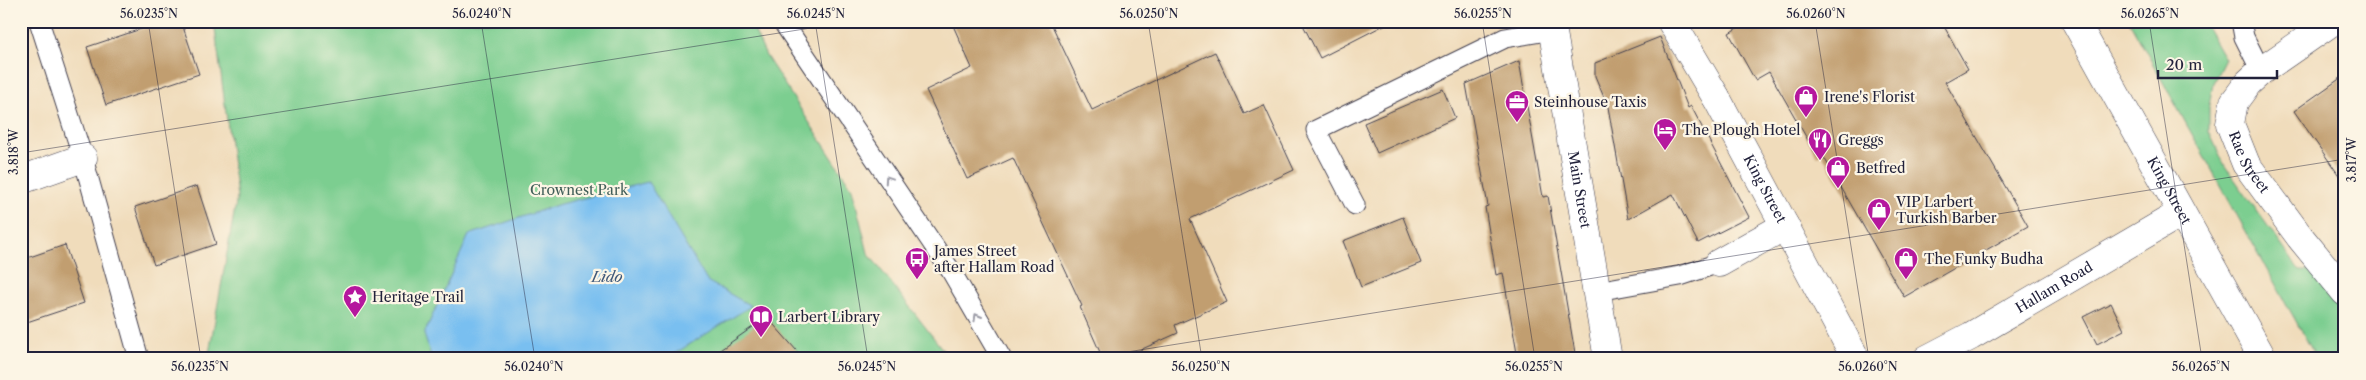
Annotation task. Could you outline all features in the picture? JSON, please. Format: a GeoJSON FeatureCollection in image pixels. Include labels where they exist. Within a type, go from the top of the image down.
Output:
{"type":"FeatureCollection","features":[{"type":"Feature","properties":{"kind":"street","name":"King Street"},"geometry":{"type":"LineString","coordinates":[[1671,21],[1716,97],[1856,359]]}},
{"type":"Feature","properties":{"kind":"street","name":"King Street"},"geometry":{"type":"LineString","coordinates":[[2075,21],[2263,359]]}},
{"type":"Feature","properties":{"kind":"street","name":"Rae Street"},"geometry":{"type":"LineString","coordinates":[[2333,21],[2261,71],[2234,102],[2230,124],[2236,144],[2246,164],[2300,237],[2345,292]]}},
{"type":"Feature","properties":{"kind":"street","name":"Main Street"},"geometry":{"type":"LineString","coordinates":[[1552,25],[1608,359]]}},
{"type":"Feature","properties":{"kind":"street"},"geometry":{"type":"LineString","coordinates":[[21,180],[83,158]]}},
{"type":"Feature","properties":{"kind":"street","name":"Hallam Road"},"geometry":{"type":"LineString","coordinates":[[1927,359],[1971,336],[2181,213]]}},
{"type":"Feature","properties":{"kind":"street"},"geometry":{"type":"LineString","coordinates":[[1719,262],[1785,226]]}},
{"type":"Feature","properties":{"kind":"lane"},"geometry":{"type":"LineString","coordinates":[[39,21],[83,158],[139,359]]}},
{"type":"Feature","properties":{"kind":"lane"},"geometry":{"type":"LineString","coordinates":[[782,21],[950,271],[1002,359]]}},
{"type":"Feature","properties":{"kind":"lane"},"geometry":{"type":"LineString","coordinates":[[2241,21],[2244,37],[2261,71]]}},
{"type":"Feature","properties":{"kind":"lane"},"geometry":{"type":"LineString","coordinates":[[1355,206],[1316,130],[1505,38],[1552,25]]}},
{"type":"Feature","properties":{"kind":"lane"},"geometry":{"type":"LineString","coordinates":[[1597,291],[1680,276],[1719,262]]}},
{"type":"Feature","properties":{"kind":"green space","name":"Crownest Park"},"geometry":{"type":"Polygon","coordinates":[[[214,21],[750,21],[766,56],[852,188],[868,253],[950,359],[208,359],[237,197],[214,21]]]}},
{"type":"Feature","properties":{"kind":"green space"},"geometry":{"type":"Polygon","coordinates":[[[2129,21],[2203,21],[2225,59],[2213,83],[2209,106],[2209,132],[2225,166],[2300,271],[2311,271],[2345,315],[2345,359],[2317,359],[2129,21]]]}},
{"type":"Feature","properties":{"kind":"water","name":"Lido"},"geometry":{"type":"Polygon","coordinates":[[[648,182],[707,281],[751,306],[666,359],[432,359],[424,334],[469,235],[560,204],[648,182]]]}},
{"type":"Feature","properties":{"kind":"building"},"geometry":{"type":"Polygon","coordinates":[[[165,21],[181,21],[199,74],[106,105],[87,47],[165,21]]]}},
{"type":"Feature","properties":{"kind":"building"},"geometry":{"type":"Polygon","coordinates":[[[951,21],[1050,21],[1092,110],[1215,52],[1244,114],[1264,105],[1294,170],[1190,219],[1227,302],[1175,325],[1178,333],[1120,359],[1103,359],[1080,307],[1082,306],[1013,158],[967,179],[926,90],[972,68],[951,21]]]}},
{"type":"Feature","properties":{"kind":"building"},"geometry":{"type":"Polygon","coordinates":[[[1301,21],[1392,21],[1320,58],[1301,21]]]}},
{"type":"Feature","properties":{"kind":"building"},"geometry":{"type":"Polygon","coordinates":[[[1749,21],[1941,21],[1968,69],[1945,82],[2028,226],[1904,297],[1822,154],[1817,156],[1769,72],[1755,80],[1729,33],[1749,21]]]}},
{"type":"Feature","properties":{"kind":"building","name":"The Plough Hotel"},"geometry":{"type":"Polygon","coordinates":[[[1660,37],[1688,108],[1691,106],[1749,217],[1698,243],[1673,194],[1628,219],[1608,107],[1595,76],[1595,63],[1660,37]]]}},
{"type":"Feature","properties":{"kind":"building"},"geometry":{"type":"Polygon","coordinates":[[[1519,61],[1543,197],[1548,196],[1576,359],[1518,359],[1503,273],[1496,275],[1485,207],[1488,206],[1466,84],[1519,61]]]}},
{"type":"Feature","properties":{"kind":"building"},"geometry":{"type":"Polygon","coordinates":[[[2345,75],[2345,184],[2294,111],[2345,75]]]}},
{"type":"Feature","properties":{"kind":"building"},"geometry":{"type":"Polygon","coordinates":[[[1443,89],[1455,118],[1377,153],[1364,123],[1443,89]]]}},
{"type":"Feature","properties":{"kind":"building"},"geometry":{"type":"Polygon","coordinates":[[[197,186],[216,244],[154,265],[135,207],[197,186]]]}},
{"type":"Feature","properties":{"kind":"building"},"geometry":{"type":"Polygon","coordinates":[[[1403,217],[1421,263],[1361,287],[1343,241],[1403,217]]]}},
{"type":"Feature","properties":{"kind":"building"},"geometry":{"type":"Polygon","coordinates":[[[65,245],[84,303],[21,324],[21,260],[65,245]]]}},
{"type":"Feature","properties":{"kind":"building"},"geometry":{"type":"Polygon","coordinates":[[[2111,303],[2124,330],[2097,344],[2083,317],[2111,303]]]}},
{"type":"Feature","properties":{"kind":"building","name":"Larbert Library"},"geometry":{"type":"Polygon","coordinates":[[[767,317],[804,359],[707,359],[767,317]]]}},
{"type":"Feature","properties":{"kind":"place","name":"Irene's Florist"},"geometry":{"type":"Point","coordinates":[1806,118]}},
{"type":"Feature","properties":{"kind":"place","name":"Steinhouse Taxis"},"geometry":{"type":"Point","coordinates":[1517,123]}},
{"type":"Feature","properties":{"kind":"place","name":"The Plough Hotel"},"geometry":{"type":"Point","coordinates":[1665,151]}},
{"type":"Feature","properties":{"kind":"place","name":"Greggs"},"geometry":{"type":"Point","coordinates":[1820,161]}},
{"type":"Feature","properties":{"kind":"place","name":"Betfred"},"geometry":{"type":"Point","coordinates":[1838,189]}},
{"type":"Feature","properties":{"kind":"place","name":"VIP Larbert Turkish Barber"},"geometry":{"type":"Point","coordinates":[1879,231]}},
{"type":"Feature","properties":{"kind":"place","name":"James Street after Hallam Road"},"geometry":{"type":"Point","coordinates":[917,280]}},
{"type":"Feature","properties":{"kind":"place","name":"The Funky Budha"},"geometry":{"type":"Point","coordinates":[1906,280]}},
{"type":"Feature","properties":{"kind":"place","name":"Heritage Trail"},"geometry":{"type":"Point","coordinates":[355,318]}},
{"type":"Feature","properties":{"kind":"place","name":"Larbert Library"},"geometry":{"type":"Point","coordinates":[761,338]}}]}
